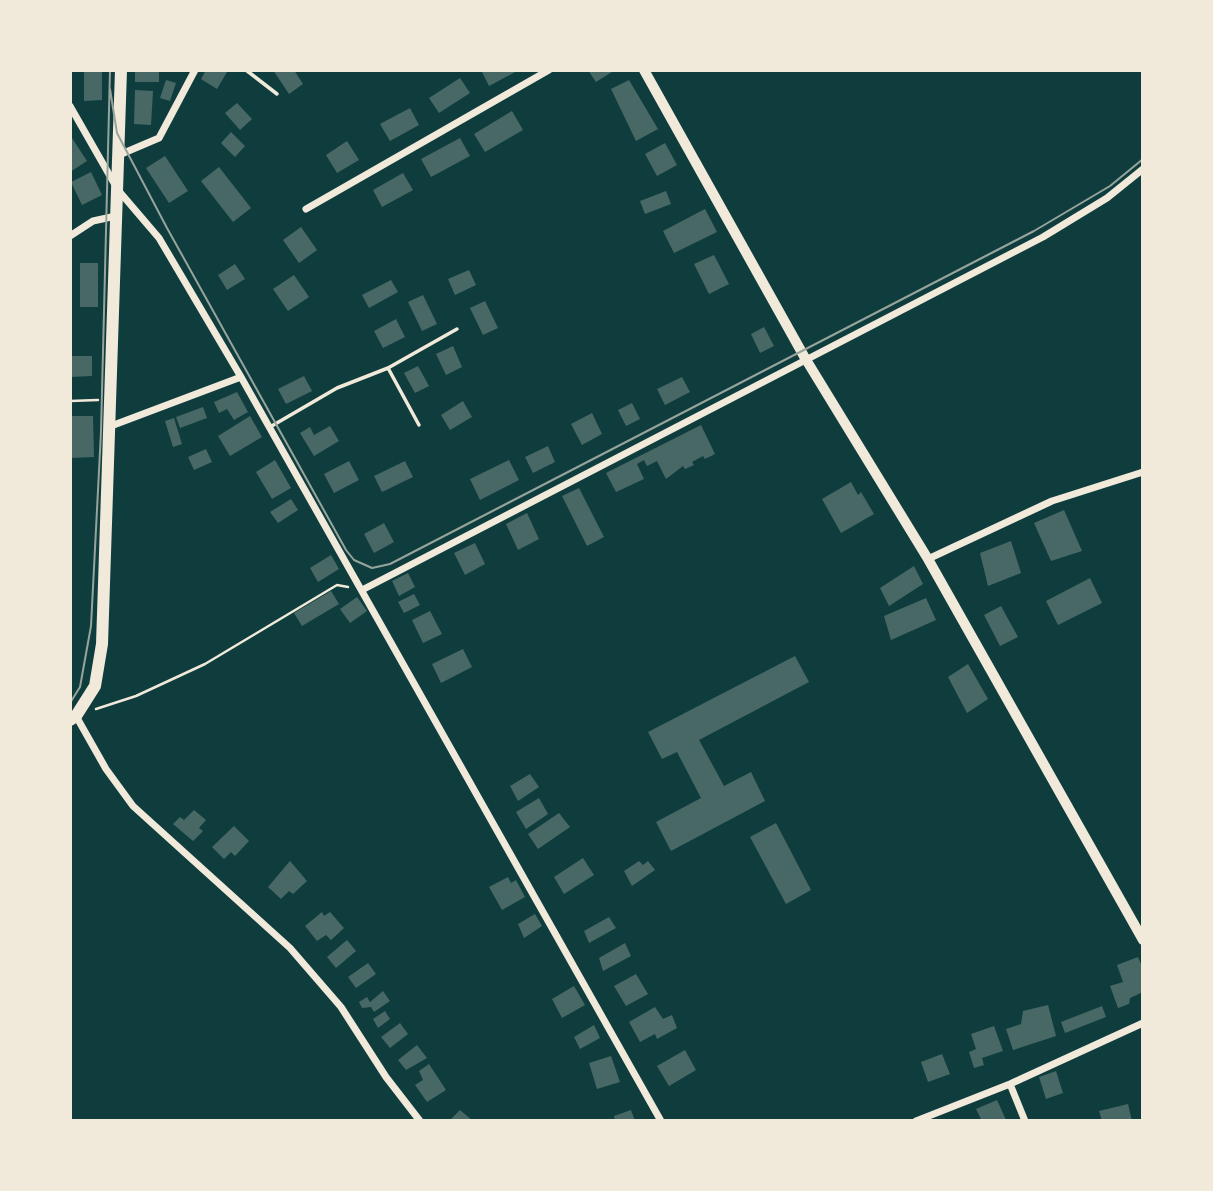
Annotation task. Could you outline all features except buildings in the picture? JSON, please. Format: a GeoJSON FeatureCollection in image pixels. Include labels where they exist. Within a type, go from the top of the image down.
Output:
{"type":"FeatureCollection","features":[{"type":"Feature","properties":{"kind":"main road"},"geometry":{"type":"LineString","coordinates":[[73,718],[95,686],[102,644],[121,70]]}},
{"type":"Feature","properties":{"kind":"street"},"geometry":{"type":"LineString","coordinates":[[119,155],[159,138],[195,70]]}},
{"type":"Feature","properties":{"kind":"street"},"geometry":{"type":"LineString","coordinates":[[306,209],[549,70]]}},
{"type":"Feature","properties":{"kind":"street"},"geometry":{"type":"LineString","coordinates":[[644,70],[805,358],[928,559],[1143,940]]}},
{"type":"Feature","properties":{"kind":"street"},"geometry":{"type":"LineString","coordinates":[[70,106],[118,190],[159,238],[241,377],[661,1121]]}},
{"type":"Feature","properties":{"kind":"street"},"geometry":{"type":"LineString","coordinates":[[362,590],[805,358],[1043,237],[1107,198],[1143,169]]}},
{"type":"Feature","properties":{"kind":"street"},"geometry":{"type":"LineString","coordinates":[[70,236],[93,221],[117,216]]}},
{"type":"Feature","properties":{"kind":"street"},"geometry":{"type":"LineString","coordinates":[[111,426],[241,377]]}},
{"type":"Feature","properties":{"kind":"street"},"geometry":{"type":"LineString","coordinates":[[928,559],[1052,501],[1143,472]]}},
{"type":"Feature","properties":{"kind":"street"},"geometry":{"type":"LineString","coordinates":[[73,718],[133,806],[290,948],[341,1007],[386,1077],[420,1121]]}},
{"type":"Feature","properties":{"kind":"street"},"geometry":{"type":"LineString","coordinates":[[916,1121],[1010,1084],[1143,1023]]}},
{"type":"Feature","properties":{"kind":"street"},"geometry":{"type":"LineString","coordinates":[[1010,1084],[1025,1121]]}},
{"type":"Feature","properties":{"kind":"lane"},"geometry":{"type":"LineString","coordinates":[[246,70],[277,94]]}},
{"type":"Feature","properties":{"kind":"lane"},"geometry":{"type":"LineString","coordinates":[[270,427],[337,388],[388,368],[457,329]]}},
{"type":"Feature","properties":{"kind":"lane"},"geometry":{"type":"LineString","coordinates":[[388,368],[419,425]]}},
{"type":"Feature","properties":{"kind":"path"},"geometry":{"type":"LineString","coordinates":[[70,401],[112,400]]}},
{"type":"Feature","properties":{"kind":"path"},"geometry":{"type":"LineString","coordinates":[[73,718],[136,696],[205,664],[337,585],[362,590]]}},
{"type":"Feature","properties":{"kind":"tram line"},"geometry":{"type":"LineString","coordinates":[[70,703],[80,687],[91,626],[101,432],[110,70]]}},
{"type":"Feature","properties":{"kind":"tram line"},"geometry":{"type":"LineString","coordinates":[[110,89],[117,133],[167,228],[346,550],[354,560],[372,568],[390,564],[1034,231],[1110,186],[1143,159]]}}]}
